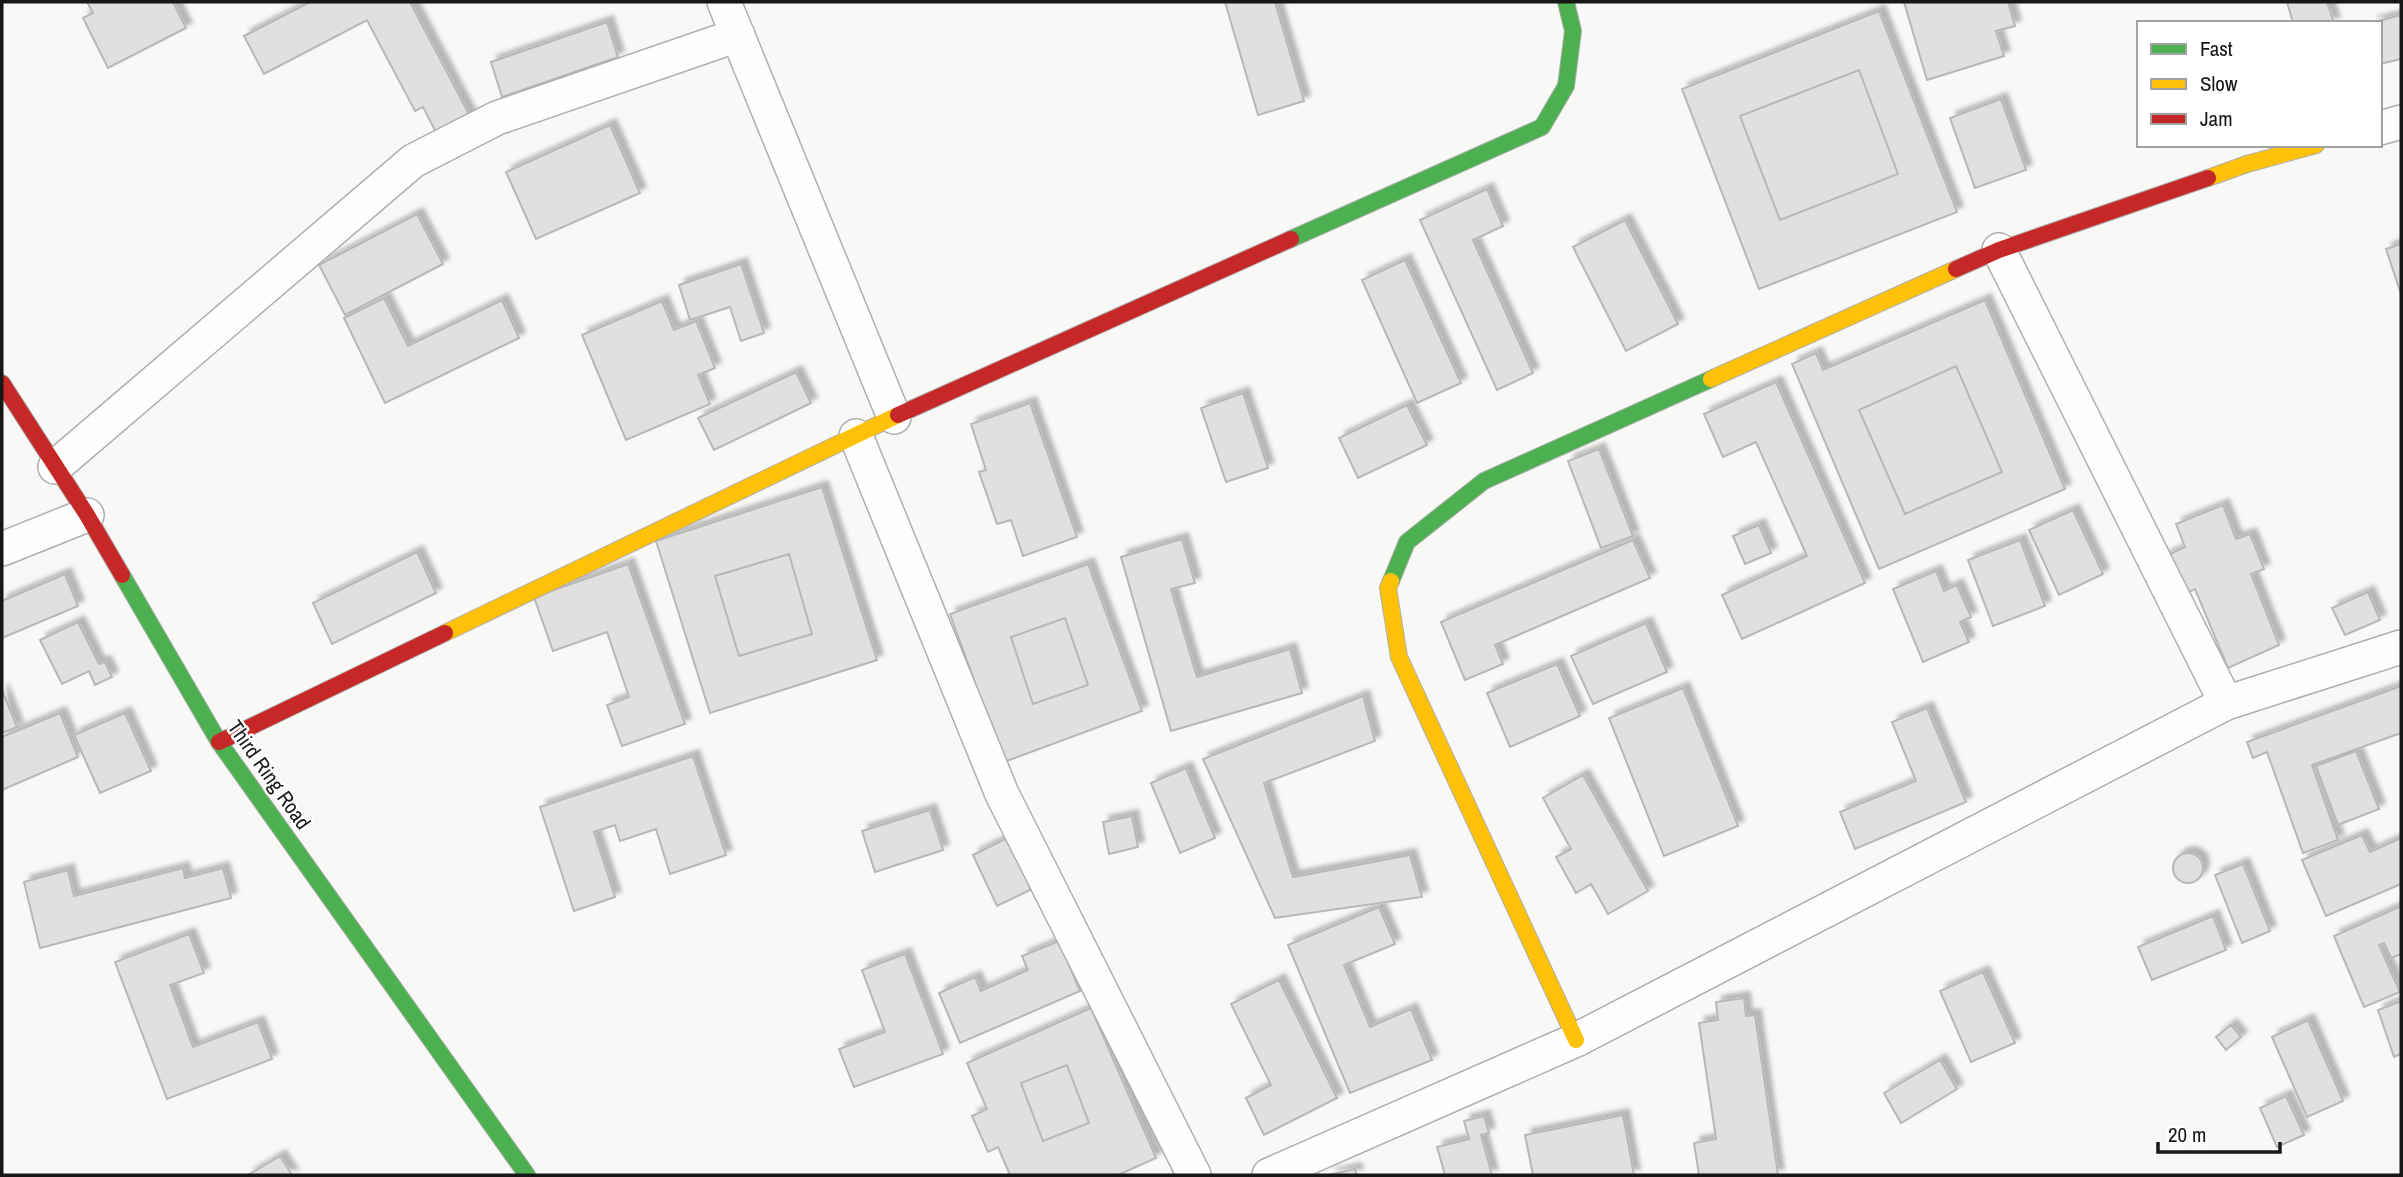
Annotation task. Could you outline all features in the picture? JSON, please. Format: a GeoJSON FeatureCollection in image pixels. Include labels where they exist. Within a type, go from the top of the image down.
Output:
{"type":"FeatureCollection","features":[{"type":"Feature","properties":{"kind":"street"},"geometry":{"type":"LineString","coordinates":[[724,2],[894,417]]}},
{"type":"Feature","properties":{"kind":"street"},"geometry":{"type":"LineString","coordinates":[[219,742],[894,417],[1542,127],[1566,86],[1573,31],[1566,2]]}},
{"type":"Feature","properties":{"kind":"street"},"geometry":{"type":"LineString","coordinates":[[55,467],[413,161],[497,118],[738,35]]}},
{"type":"Feature","properties":{"kind":"street"},"geometry":{"type":"LineString","coordinates":[[2382,127],[2401,122]]}},
{"type":"Feature","properties":{"kind":"street"},"geometry":{"type":"LineString","coordinates":[[1576,1040],[1399,657],[1388,588],[1408,542],[1484,481],[1999,250],[2247,164],[2309,147]]}},
{"type":"Feature","properties":{"kind":"street"},"geometry":{"type":"LineString","coordinates":[[1999,250],[2226,703]]}},
{"type":"Feature","properties":{"kind":"street","name":"Third Ring Road"},"geometry":{"type":"LineString","coordinates":[[2,383],[87,515],[219,742],[527,1175]]}},
{"type":"Feature","properties":{"kind":"street"},"geometry":{"type":"LineString","coordinates":[[856,436],[1002,794],[1194,1175]]}},
{"type":"Feature","properties":{"kind":"street"},"geometry":{"type":"LineString","coordinates":[[2,549],[87,515]]}},
{"type":"Feature","properties":{"kind":"street"},"geometry":{"type":"LineString","coordinates":[[1269,1175],[1576,1040],[2226,703],[2401,647]]}},
{"type":"Feature","properties":{"kind":"building"},"geometry":{"type":"Polygon","coordinates":[[[87,2],[173,2],[186,28],[108,68],[83,18],[93,13],[87,2]]]}},
{"type":"Feature","properties":{"kind":"building"},"geometry":{"type":"Polygon","coordinates":[[[310,2],[410,2],[471,118],[438,136],[423,107],[415,111],[367,20],[264,74],[244,36],[310,2]]]}},
{"type":"Feature","properties":{"kind":"building"},"geometry":{"type":"Polygon","coordinates":[[[1225,2],[1275,2],[1304,101],[1258,115],[1225,2]]]}},
{"type":"Feature","properties":{"kind":"building"},"geometry":{"type":"Polygon","coordinates":[[[1904,2],[2008,2],[2015,26],[1996,31],[2004,56],[1927,80],[1904,2]]]}},
{"type":"Feature","properties":{"kind":"building"},"geometry":{"type":"Polygon","coordinates":[[[2287,2],[2327,2],[2333,21],[2292,21],[2287,2]]]}},
{"type":"Feature","properties":{"kind":"building"},"geometry":{"type":"Polygon","coordinates":[[[1879,11],[1957,212],[1759,289],[1682,89],[1879,11]],[[1859,70],[1740,116],[1780,220],[1898,174],[1859,70]]]}},
{"type":"Feature","properties":{"kind":"building"},"geometry":{"type":"Polygon","coordinates":[[[2401,15],[2401,59],[2382,64],[2382,21],[2378,21],[2401,15]]]}},
{"type":"Feature","properties":{"kind":"building"},"geometry":{"type":"Polygon","coordinates":[[[607,22],[618,57],[502,97],[491,62],[607,22]]]}},
{"type":"Feature","properties":{"kind":"building"},"geometry":{"type":"Polygon","coordinates":[[[1859,70],[1898,174],[1780,220],[1740,116],[1859,70]]]}},
{"type":"Feature","properties":{"kind":"building"},"geometry":{"type":"Polygon","coordinates":[[[2001,99],[2026,170],[1975,188],[1950,118],[2001,99]]]}},
{"type":"Feature","properties":{"kind":"building"},"geometry":{"type":"Polygon","coordinates":[[[610,125],[640,193],[536,239],[506,172],[610,125]]]}},
{"type":"Feature","properties":{"kind":"building"},"geometry":{"type":"Polygon","coordinates":[[[1487,189],[1503,226],[1473,240],[1533,373],[1497,390],[1420,220],[1487,189]]]}},
{"type":"Feature","properties":{"kind":"building"},"geometry":{"type":"Polygon","coordinates":[[[417,214],[443,264],[345,315],[319,265],[417,214]]]}},
{"type":"Feature","properties":{"kind":"building"},"geometry":{"type":"Polygon","coordinates":[[[1625,220],[1678,324],[1626,351],[1573,247],[1625,220]]]}},
{"type":"Feature","properties":{"kind":"building"},"geometry":{"type":"Polygon","coordinates":[[[2401,244],[2401,294],[2386,249],[2401,244]]]}},
{"type":"Feature","properties":{"kind":"building"},"geometry":{"type":"Polygon","coordinates":[[[1405,260],[1461,383],[1417,403],[1362,280],[1405,260]]]}},
{"type":"Feature","properties":{"kind":"building"},"geometry":{"type":"Polygon","coordinates":[[[741,264],[764,333],[741,341],[730,307],[690,320],[679,285],[741,264]]]}},
{"type":"Feature","properties":{"kind":"building"},"geometry":{"type":"Polygon","coordinates":[[[384,298],[408,346],[502,300],[519,338],[385,403],[344,318],[384,298]]]}},
{"type":"Feature","properties":{"kind":"building"},"geometry":{"type":"Polygon","coordinates":[[[1985,300],[2065,489],[1879,569],[1792,364],[1816,353],[1823,370],[1985,300]],[[1956,366],[1859,410],[1905,514],[2002,472],[1956,366]]]}},
{"type":"Feature","properties":{"kind":"building"},"geometry":{"type":"Polygon","coordinates":[[[662,301],[674,330],[696,321],[715,368],[698,375],[710,404],[626,440],[582,335],[662,301]]]}},
{"type":"Feature","properties":{"kind":"building"},"geometry":{"type":"Polygon","coordinates":[[[1956,366],[2002,472],[1905,514],[1859,410],[1956,366]]]}},
{"type":"Feature","properties":{"kind":"building"},"geometry":{"type":"Polygon","coordinates":[[[796,372],[811,403],[714,450],[698,418],[796,372]]]}},
{"type":"Feature","properties":{"kind":"building"},"geometry":{"type":"Polygon","coordinates":[[[1776,382],[1865,583],[1742,639],[1722,595],[1807,556],[1756,442],[1723,457],[1704,414],[1776,382]]]}},
{"type":"Feature","properties":{"kind":"building"},"geometry":{"type":"Polygon","coordinates":[[[1243,393],[1268,468],[1226,482],[1201,408],[1243,393]]]}},
{"type":"Feature","properties":{"kind":"building"},"geometry":{"type":"Polygon","coordinates":[[[1030,403],[1077,537],[1023,556],[1011,520],[997,524],[979,472],[986,470],[971,424],[1030,403]]]}},
{"type":"Feature","properties":{"kind":"building"},"geometry":{"type":"Polygon","coordinates":[[[1407,405],[1427,445],[1358,478],[1339,438],[1407,405]]]}},
{"type":"Feature","properties":{"kind":"building"},"geometry":{"type":"Polygon","coordinates":[[[1599,449],[1633,536],[1601,548],[1568,461],[1599,449]]]}},
{"type":"Feature","properties":{"kind":"building"},"geometry":{"type":"Polygon","coordinates":[[[822,487],[877,660],[710,713],[656,541],[822,487]],[[789,554],[715,576],[739,656],[812,634],[789,554]]]}},
{"type":"Feature","properties":{"kind":"building"},"geometry":{"type":"Polygon","coordinates":[[[2223,505],[2236,539],[2250,534],[2264,569],[2251,574],[2279,645],[2228,668],[2195,589],[2180,596],[2164,557],[2185,547],[2176,524],[2223,505]]]}},
{"type":"Feature","properties":{"kind":"building"},"geometry":{"type":"Polygon","coordinates":[[[2073,510],[2103,574],[2059,595],[2029,530],[2073,510]]]}},
{"type":"Feature","properties":{"kind":"building"},"geometry":{"type":"Polygon","coordinates":[[[1759,525],[1771,553],[1745,564],[1733,536],[1759,525]]]}},
{"type":"Feature","properties":{"kind":"building"},"geometry":{"type":"Polygon","coordinates":[[[1182,539],[1195,583],[1171,589],[1197,677],[1290,649],[1302,693],[1171,731],[1121,557],[1182,539]]]}},
{"type":"Feature","properties":{"kind":"building"},"geometry":{"type":"Polygon","coordinates":[[[1633,540],[1650,578],[1495,645],[1503,664],[1465,680],[1441,622],[1633,540]]]}},
{"type":"Feature","properties":{"kind":"building"},"geometry":{"type":"Polygon","coordinates":[[[2020,540],[2045,606],[1993,626],[1968,560],[2020,540]]]}},
{"type":"Feature","properties":{"kind":"building"},"geometry":{"type":"Polygon","coordinates":[[[417,552],[436,593],[332,644],[313,603],[417,552]]]}},
{"type":"Feature","properties":{"kind":"building"},"geometry":{"type":"Polygon","coordinates":[[[789,554],[812,634],[739,656],[715,576],[789,554]]]}},
{"type":"Feature","properties":{"kind":"building"},"geometry":{"type":"Polygon","coordinates":[[[628,564],[685,724],[622,746],[607,705],[629,697],[607,632],[553,651],[534,597],[628,564]]]}},
{"type":"Feature","properties":{"kind":"building"},"geometry":{"type":"Polygon","coordinates":[[[1088,564],[1142,711],[1004,762],[950,614],[1088,564]],[[1065,618],[1011,637],[1033,704],[1088,685],[1065,618]]]}},
{"type":"Feature","properties":{"kind":"building"},"geometry":{"type":"Polygon","coordinates":[[[1936,571],[1944,591],[1957,585],[1971,617],[1960,622],[1969,642],[1923,662],[1893,589],[1936,571]]]}},
{"type":"Feature","properties":{"kind":"building"},"geometry":{"type":"Polygon","coordinates":[[[65,574],[78,606],[2,638],[2,601],[65,574]]]}},
{"type":"Feature","properties":{"kind":"building"},"geometry":{"type":"Polygon","coordinates":[[[2368,592],[2380,620],[2345,635],[2332,608],[2368,592]]]}},
{"type":"Feature","properties":{"kind":"building"},"geometry":{"type":"Polygon","coordinates":[[[1065,618],[1088,685],[1033,704],[1011,637],[1065,618]]]}},
{"type":"Feature","properties":{"kind":"building"},"geometry":{"type":"Polygon","coordinates":[[[78,622],[99,664],[105,662],[112,677],[95,685],[89,671],[62,684],[40,640],[78,622]]]}},
{"type":"Feature","properties":{"kind":"building"},"geometry":{"type":"Polygon","coordinates":[[[1646,623],[1667,672],[1593,704],[1571,656],[1646,623]]]}},
{"type":"Feature","properties":{"kind":"building"},"geometry":{"type":"Polygon","coordinates":[[[1557,664],[1580,716],[1510,747],[1487,693],[1557,664]]]}},
{"type":"Feature","properties":{"kind":"building"},"geometry":{"type":"Polygon","coordinates":[[[2401,686],[2401,733],[2312,765],[2338,840],[2303,853],[2267,752],[2253,758],[2247,742],[2401,686]]]}},
{"type":"Feature","properties":{"kind":"building"},"geometry":{"type":"Polygon","coordinates":[[[1683,688],[1738,826],[1664,856],[1609,718],[1683,688]]]}},
{"type":"Feature","properties":{"kind":"building"},"geometry":{"type":"Polygon","coordinates":[[[2,690],[17,727],[2,733],[2,690]]]}},
{"type":"Feature","properties":{"kind":"building"},"geometry":{"type":"Polygon","coordinates":[[[1363,696],[1375,741],[1264,783],[1293,877],[1410,855],[1422,897],[1275,918],[1203,759],[1363,696]]]}},
{"type":"Feature","properties":{"kind":"building"},"geometry":{"type":"Polygon","coordinates":[[[1927,708],[1966,802],[1855,849],[1840,812],[1916,781],[1892,722],[1927,708]]]}},
{"type":"Feature","properties":{"kind":"building"},"geometry":{"type":"Polygon","coordinates":[[[60,713],[78,757],[2,790],[2,737],[60,713]]]}},
{"type":"Feature","properties":{"kind":"building"},"geometry":{"type":"Polygon","coordinates":[[[125,713],[151,771],[100,793],[74,735],[125,713]]]}},
{"type":"Feature","properties":{"kind":"building"},"geometry":{"type":"Polygon","coordinates":[[[2356,751],[2379,809],[2338,825],[2316,766],[2356,751]]]}},
{"type":"Feature","properties":{"kind":"building"},"geometry":{"type":"Polygon","coordinates":[[[693,756],[726,855],[670,874],[656,829],[620,841],[615,825],[594,832],[615,897],[574,911],[540,807],[693,756]]]}},
{"type":"Feature","properties":{"kind":"building"},"geometry":{"type":"Polygon","coordinates":[[[1186,768],[1215,838],[1180,853],[1151,783],[1186,768]]]}},
{"type":"Feature","properties":{"kind":"building"},"geometry":{"type":"Polygon","coordinates":[[[1583,775],[1648,891],[1608,914],[1591,884],[1576,893],[1556,857],[1571,849],[1543,798],[1583,775]]]}},
{"type":"Feature","properties":{"kind":"building"},"geometry":{"type":"Polygon","coordinates":[[[930,810],[943,850],[875,872],[862,831],[930,810]]]}},
{"type":"Feature","properties":{"kind":"building"},"geometry":{"type":"Polygon","coordinates":[[[1132,816],[1138,847],[1109,854],[1103,822],[1132,816]]]}},
{"type":"Feature","properties":{"kind":"building"},"geometry":{"type":"Polygon","coordinates":[[[1013,835],[1038,886],[997,906],[973,855],[1013,835]]]}},
{"type":"Feature","properties":{"kind":"building"},"geometry":{"type":"Polygon","coordinates":[[[2362,835],[2370,852],[2401,838],[2401,884],[2326,916],[2302,860],[2362,835]]]}},
{"type":"Feature","properties":{"kind":"building"},"geometry":{"type":"Polygon","coordinates":[[[2188,853],[2199,857],[2203,868],[2199,879],[2188,883],[2177,879],[2173,868],[2177,857],[2188,853]]]}},
{"type":"Feature","properties":{"kind":"building"},"geometry":{"type":"Polygon","coordinates":[[[2243,864],[2270,931],[2242,943],[2215,875],[2243,864]]]}},
{"type":"Feature","properties":{"kind":"building"},"geometry":{"type":"Polygon","coordinates":[[[183,868],[185,878],[223,868],[231,898],[40,948],[24,882],[68,870],[74,896],[183,868]]]}},
{"type":"Feature","properties":{"kind":"building"},"geometry":{"type":"Polygon","coordinates":[[[2401,906],[2401,954],[2391,958],[2384,943],[2379,945],[2400,992],[2364,1007],[2334,936],[2401,906]]]}},
{"type":"Feature","properties":{"kind":"building"},"geometry":{"type":"Polygon","coordinates":[[[1379,907],[1395,944],[1344,965],[1370,1027],[1411,1009],[1432,1060],[1350,1093],[1288,945],[1379,907]]]}},
{"type":"Feature","properties":{"kind":"building"},"geometry":{"type":"Polygon","coordinates":[[[2213,916],[2226,950],[2152,980],[2138,947],[2213,916]]]}},
{"type":"Feature","properties":{"kind":"building"},"geometry":{"type":"Polygon","coordinates":[[[189,934],[204,973],[170,985],[193,1047],[258,1022],[272,1059],[167,1099],[115,962],[189,934]]]}},
{"type":"Feature","properties":{"kind":"building"},"geometry":{"type":"Polygon","coordinates":[[[1059,941],[1080,991],[960,1043],[939,993],[975,977],[981,991],[1028,970],[1022,956],[1059,941]]]}},
{"type":"Feature","properties":{"kind":"building"},"geometry":{"type":"Polygon","coordinates":[[[905,954],[943,1054],[854,1087],[839,1049],[885,1032],[862,970],[905,954]]]}},
{"type":"Feature","properties":{"kind":"building"},"geometry":{"type":"Polygon","coordinates":[[[1983,972],[2015,1043],[1971,1062],[1940,991],[1983,972]]]}},
{"type":"Feature","properties":{"kind":"building"},"geometry":{"type":"Polygon","coordinates":[[[1279,980],[1337,1098],[1264,1135],[1246,1098],[1271,1085],[1231,1004],[1279,980]]]}},
{"type":"Feature","properties":{"kind":"building"},"geometry":{"type":"Polygon","coordinates":[[[1744,998],[1746,1016],[1755,1015],[1778,1175],[1699,1175],[1694,1143],[1716,1139],[1699,1023],[1718,1020],[1716,1002],[1744,998]]]}},
{"type":"Feature","properties":{"kind":"building"},"geometry":{"type":"Polygon","coordinates":[[[2401,1001],[2401,1054],[2394,1057],[2378,1010],[2401,1001]]]}},
{"type":"Feature","properties":{"kind":"building"},"geometry":{"type":"Polygon","coordinates":[[[1091,1008],[1156,1158],[1118,1175],[1010,1175],[998,1147],[988,1152],[972,1116],[987,1109],[967,1063],[1091,1008]],[[1067,1065],[1021,1083],[1043,1141],[1089,1123],[1067,1065]]]}},
{"type":"Feature","properties":{"kind":"building"},"geometry":{"type":"Polygon","coordinates":[[[2308,1020],[2343,1101],[2307,1117],[2272,1037],[2308,1020]]]}},
{"type":"Feature","properties":{"kind":"building"},"geometry":{"type":"Polygon","coordinates":[[[2231,1025],[2241,1037],[2226,1050],[2216,1037],[2231,1025]]]}},
{"type":"Feature","properties":{"kind":"building"},"geometry":{"type":"Polygon","coordinates":[[[1940,1060],[1957,1089],[1901,1123],[1884,1093],[1940,1060]]]}},
{"type":"Feature","properties":{"kind":"building"},"geometry":{"type":"Polygon","coordinates":[[[1067,1065],[1089,1123],[1043,1141],[1021,1083],[1067,1065]]]}},
{"type":"Feature","properties":{"kind":"building"},"geometry":{"type":"Polygon","coordinates":[[[2286,1096],[2304,1135],[2277,1147],[2260,1108],[2286,1096]]]}},
{"type":"Feature","properties":{"kind":"building"},"geometry":{"type":"Polygon","coordinates":[[[1623,1115],[1634,1175],[1533,1175],[1525,1135],[1623,1115]]]}},
{"type":"Feature","properties":{"kind":"building"},"geometry":{"type":"Polygon","coordinates":[[[1484,1116],[1489,1133],[1481,1135],[1492,1175],[1445,1175],[1437,1147],[1469,1139],[1464,1121],[1484,1116]]]}},
{"type":"Feature","properties":{"kind":"building"},"geometry":{"type":"Polygon","coordinates":[[[280,1156],[292,1175],[248,1175],[280,1156]]]}},
{"type":"Feature","properties":{"kind":"building"},"geometry":{"type":"Polygon","coordinates":[[[1355,1169],[1357,1175],[1329,1175],[1355,1169]]]}},
{"type":"Feature","properties":{"kind":"traffic: fast"},"geometry":{"type":"LineString","coordinates":[[1291,239],[1542,127],[1566,86],[1573,31],[1566,2]]}},
{"type":"Feature","properties":{"kind":"traffic: fast"},"geometry":{"type":"LineString","coordinates":[[1391,581],[1407,542],[1484,481],[1711,379]]}},
{"type":"Feature","properties":{"kind":"traffic: fast"},"geometry":{"type":"LineString","coordinates":[[122,575],[219,742],[527,1175]]}},
{"type":"Feature","properties":{"kind":"traffic: slow"},"geometry":{"type":"LineString","coordinates":[[2208,178],[2309,147]]}},
{"type":"Feature","properties":{"kind":"traffic: slow"},"geometry":{"type":"LineString","coordinates":[[1711,379],[1956,269]]}},
{"type":"Feature","properties":{"kind":"traffic: slow"},"geometry":{"type":"LineString","coordinates":[[445,633],[898,415]]}},
{"type":"Feature","properties":{"kind":"traffic: slow"},"geometry":{"type":"LineString","coordinates":[[1391,581],[1388,588],[1399,657],[1576,1040]]}},
{"type":"Feature","properties":{"kind":"traffic: jam"},"geometry":{"type":"LineString","coordinates":[[1956,269],[1999,250],[2208,178]]}},
{"type":"Feature","properties":{"kind":"traffic: jam"},"geometry":{"type":"LineString","coordinates":[[898,415],[1291,239]]}},
{"type":"Feature","properties":{"kind":"traffic: jam"},"geometry":{"type":"LineString","coordinates":[[2,383],[87,515],[122,575]]}},
{"type":"Feature","properties":{"kind":"traffic: jam"},"geometry":{"type":"LineString","coordinates":[[219,742],[445,633]]}}]}
